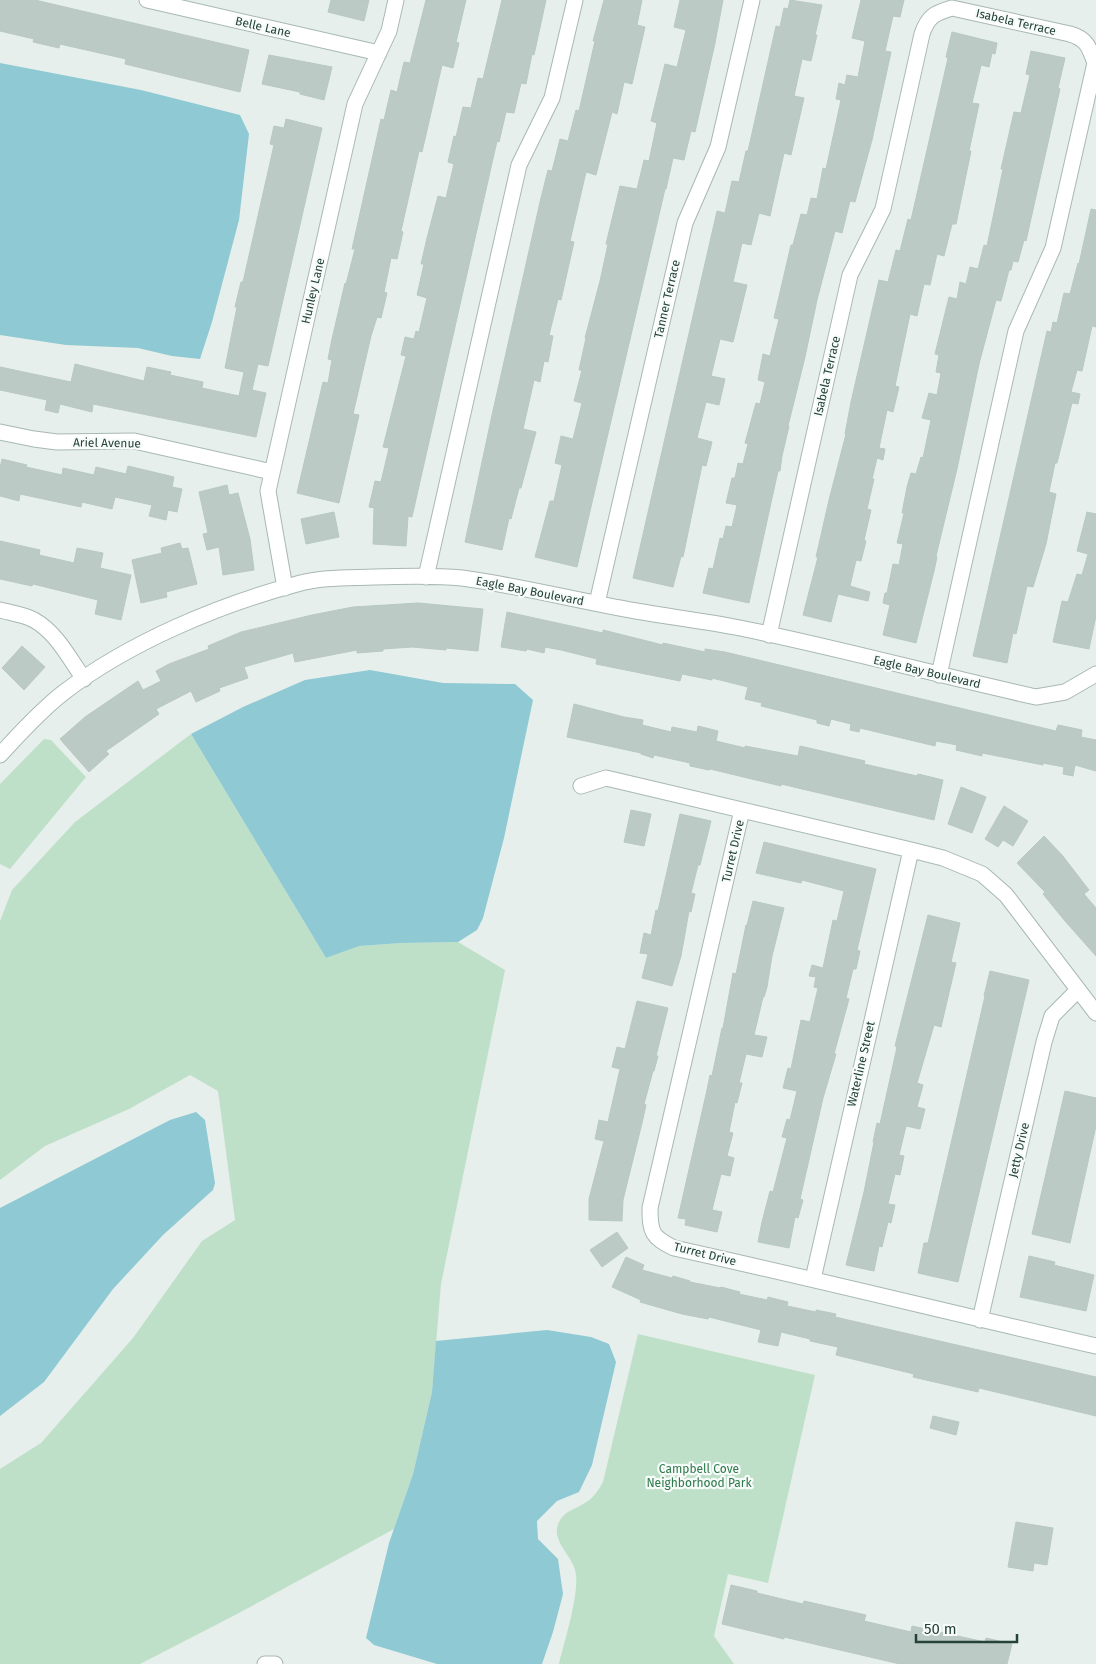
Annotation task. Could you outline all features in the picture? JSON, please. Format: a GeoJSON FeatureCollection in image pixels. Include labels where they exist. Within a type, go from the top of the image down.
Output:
{"type":"FeatureCollection","features":[{"type":"Feature","properties":{"kind":"street","name":"Belle Lane"},"geometry":{"type":"LineString","coordinates":[[147,0],[379,53]]}},
{"type":"Feature","properties":{"kind":"street","name":"Hunley Lane"},"geometry":{"type":"LineString","coordinates":[[285,588],[268,491],[355,104],[388,31],[396,0]]}},
{"type":"Feature","properties":{"kind":"street"},"geometry":{"type":"LineString","coordinates":[[426,577],[519,165],[552,98],[575,0]]}},
{"type":"Feature","properties":{"kind":"street","name":"Tanner Terrace"},"geometry":{"type":"LineString","coordinates":[[597,603],[685,223],[718,147],[752,0]]}},
{"type":"Feature","properties":{"kind":"street","name":"Isabela Terrace"},"geometry":{"type":"LineString","coordinates":[[769,635],[850,275],[883,209],[926,22],[937,13],[952,8],[1070,34],[1082,38],[1089,48],[1095,63],[1053,248],[1016,331],[938,675]]}},
{"type":"Feature","properties":{"kind":"street","name":"Ariel Avenue"},"geometry":{"type":"LineString","coordinates":[[0,432],[57,442],[134,441],[272,472]]}},
{"type":"Feature","properties":{"kind":"street","name":"Eagle Bay Boulevard"},"geometry":{"type":"LineString","coordinates":[[0,755],[62,694],[146,642],[196,618],[299,583],[346,578],[460,578],[529,589],[769,635],[1036,697],[1065,692],[1096,674]]}},
{"type":"Feature","properties":{"kind":"street"},"geometry":{"type":"LineString","coordinates":[[0,610],[20,614],[46,629],[60,644],[84,679]]}},
{"type":"Feature","properties":{"kind":"street","name":"Turret Drive"},"geometry":{"type":"LineString","coordinates":[[581,786],[606,778],[943,858],[982,874],[1006,894],[1096,1013]]}},
{"type":"Feature","properties":{"kind":"street","name":"Turret Drive"},"geometry":{"type":"LineString","coordinates":[[742,810],[650,1208],[650,1225],[656,1239],[674,1248],[1096,1346]]}},
{"type":"Feature","properties":{"kind":"street","name":"Waterline Street"},"geometry":{"type":"LineString","coordinates":[[812,1279],[911,850]]}},
{"type":"Feature","properties":{"kind":"street","name":"Jetty Drive"},"geometry":{"type":"LineString","coordinates":[[980,1320],[1052,1016],[1078,990]]}},
{"type":"Feature","properties":{"kind":"street"},"geometry":{"type":"LineString","coordinates":[[265,1664],[275,1664]]}},
{"type":"Feature","properties":{"kind":"green space"},"geometry":{"type":"Polygon","coordinates":[[[191,734],[326,958],[358,946],[458,942],[505,970],[441,1284],[432,1392],[413,1474],[394,1529],[140,1664],[0,1664],[0,1469],[41,1443],[133,1338],[202,1241],[235,1220],[218,1091],[190,1075],[129,1109],[45,1146],[0,1180],[0,921],[12,890],[75,822],[191,734]]]}},
{"type":"Feature","properties":{"kind":"green space"},"geometry":{"type":"Polygon","coordinates":[[[44,739],[51,740],[86,777],[10,869],[0,864],[0,784],[44,739]]]}},
{"type":"Feature","properties":{"kind":"green space","name":"Campbell Cove Neighborhood Park"},"geometry":{"type":"Polygon","coordinates":[[[638,1334],[815,1375],[768,1583],[728,1574],[714,1636],[734,1664],[559,1664],[574,1603],[576,1579],[573,1564],[559,1541],[557,1529],[561,1518],[590,1500],[603,1482],[638,1334]]]}},
{"type":"Feature","properties":{"kind":"water"},"geometry":{"type":"Polygon","coordinates":[[[0,63],[141,90],[240,115],[249,134],[239,220],[212,322],[200,359],[172,356],[138,348],[66,345],[0,335],[0,63]]]}},
{"type":"Feature","properties":{"kind":"water"},"geometry":{"type":"Polygon","coordinates":[[[370,670],[443,683],[515,684],[533,700],[504,838],[483,918],[477,930],[458,942],[359,946],[326,958],[191,734],[243,707],[305,680],[370,670]]]}},
{"type":"Feature","properties":{"kind":"water"},"geometry":{"type":"Polygon","coordinates":[[[196,1112],[205,1120],[215,1183],[213,1190],[163,1235],[113,1289],[44,1382],[0,1416],[0,1208],[170,1120],[196,1112]]]}},
{"type":"Feature","properties":{"kind":"water"},"geometry":{"type":"Polygon","coordinates":[[[547,1330],[591,1337],[609,1344],[616,1362],[592,1465],[579,1492],[557,1501],[537,1521],[538,1539],[558,1559],[563,1594],[542,1664],[437,1664],[374,1645],[366,1638],[389,1543],[413,1474],[432,1392],[436,1341],[547,1330]]]}},
{"type":"Feature","properties":{"kind":"building"},"geometry":{"type":"Polygon","coordinates":[[[0,0],[35,0],[249,50],[240,92],[125,64],[126,59],[60,44],[59,48],[33,42],[34,39],[0,31],[0,0]]]}},
{"type":"Feature","properties":{"kind":"building"},"geometry":{"type":"Polygon","coordinates":[[[331,0],[369,0],[364,21],[328,12],[331,0]]]}},
{"type":"Feature","properties":{"kind":"building"},"geometry":{"type":"Polygon","coordinates":[[[426,0],[466,0],[456,42],[459,43],[453,68],[442,65],[422,152],[419,151],[401,231],[403,232],[397,259],[391,258],[384,292],[387,293],[381,318],[377,317],[371,336],[353,414],[359,415],[339,503],[297,493],[323,382],[328,383],[332,360],[328,359],[332,339],[355,249],[352,249],[381,119],[384,120],[391,90],[397,92],[404,62],[410,63],[426,0]]]}},
{"type":"Feature","properties":{"kind":"building"},"geometry":{"type":"Polygon","coordinates":[[[502,0],[546,0],[526,84],[521,83],[514,113],[506,112],[499,142],[497,141],[412,517],[408,516],[406,546],[373,544],[374,508],[369,507],[375,481],[381,482],[389,448],[383,447],[406,356],[401,355],[405,337],[414,339],[416,331],[419,332],[427,298],[417,295],[424,264],[421,264],[427,238],[438,196],[446,198],[454,164],[448,162],[454,136],[456,137],[463,107],[471,108],[478,78],[483,79],[502,0]]]}},
{"type":"Feature","properties":{"kind":"building"},"geometry":{"type":"Polygon","coordinates":[[[604,0],[642,0],[637,25],[645,27],[632,84],[624,82],[617,114],[612,112],[596,175],[586,172],[570,241],[574,242],[561,300],[558,299],[549,335],[553,336],[548,362],[544,361],[540,382],[534,380],[523,429],[536,432],[521,488],[519,488],[511,519],[509,518],[502,550],[465,542],[548,170],[552,171],[560,139],[568,141],[576,110],[579,111],[595,41],[593,41],[604,0]]]}},
{"type":"Feature","properties":{"kind":"building"},"geometry":{"type":"Polygon","coordinates":[[[680,0],[723,0],[695,132],[691,131],[684,160],[673,158],[665,189],[577,567],[535,557],[550,501],[554,501],[562,465],[555,463],[561,436],[573,439],[582,403],[574,401],[582,370],[579,370],[620,186],[637,189],[644,160],[649,161],[657,123],[651,121],[665,64],[677,67],[686,30],[674,27],[680,0]]]}},
{"type":"Feature","properties":{"kind":"building"},"geometry":{"type":"Polygon","coordinates":[[[790,0],[822,5],[815,35],[817,35],[811,61],[802,59],[794,96],[804,98],[791,155],[784,153],[770,216],[759,213],[751,245],[742,243],[733,282],[747,285],[733,342],[720,339],[711,376],[725,379],[719,405],[706,402],[697,438],[712,442],[706,466],[702,465],[683,557],[681,556],[673,587],[633,578],[717,211],[725,213],[732,181],[739,182],[746,151],[748,151],[776,26],[780,27],[784,8],[788,9],[790,0]]]}},
{"type":"Feature","properties":{"kind":"building"},"geometry":{"type":"Polygon","coordinates":[[[861,0],[904,0],[900,17],[893,16],[885,51],[891,52],[872,140],[855,202],[850,201],[842,233],[835,231],[817,300],[749,603],[703,593],[709,568],[713,569],[720,538],[723,539],[726,526],[732,527],[737,505],[726,503],[732,478],[735,478],[738,463],[743,464],[748,444],[745,443],[756,403],[760,404],[765,382],[758,380],[763,354],[770,356],[779,319],[774,318],[791,245],[793,245],[801,214],[807,215],[811,198],[817,199],[823,168],[826,169],[841,100],[836,99],[839,83],[845,85],[847,75],[858,77],[865,41],[852,38],[861,0]]]}},
{"type":"Feature","properties":{"kind":"building"},"geometry":{"type":"Polygon","coordinates":[[[952,32],[997,43],[995,54],[992,53],[989,67],[981,65],[972,103],[979,104],[956,224],[952,224],[944,256],[937,254],[930,285],[924,284],[917,316],[910,314],[895,386],[899,387],[893,412],[887,410],[879,448],[885,449],[883,460],[877,458],[872,479],[874,479],[867,509],[871,510],[864,540],[866,541],[861,561],[856,560],[850,586],[870,592],[868,601],[838,594],[831,622],[803,615],[846,434],[851,402],[879,280],[888,282],[896,250],[900,251],[908,219],[911,220],[948,58],[946,57],[952,32]]]}},
{"type":"Feature","properties":{"kind":"building"},"geometry":{"type":"Polygon","coordinates":[[[1031,51],[1065,58],[1058,88],[1060,89],[1026,241],[1024,240],[1018,262],[1013,261],[1011,270],[1009,270],[1001,301],[996,300],[979,364],[934,571],[916,643],[883,635],[890,605],[883,603],[893,564],[899,565],[903,544],[897,543],[904,513],[902,513],[907,487],[911,473],[916,474],[921,457],[923,458],[931,420],[922,418],[929,393],[937,395],[941,373],[936,372],[939,355],[935,354],[949,297],[957,299],[960,282],[966,284],[970,267],[978,269],[984,245],[987,246],[1014,112],[1021,113],[1030,75],[1026,74],[1031,51]]]}},
{"type":"Feature","properties":{"kind":"building"},"geometry":{"type":"Polygon","coordinates":[[[269,55],[332,67],[324,100],[300,94],[300,92],[262,84],[269,55]]]}},
{"type":"Feature","properties":{"kind":"building"},"geometry":{"type":"Polygon","coordinates":[[[286,119],[322,128],[268,366],[258,364],[252,390],[266,393],[256,437],[93,404],[92,412],[60,404],[58,413],[45,410],[47,400],[0,390],[0,367],[71,382],[75,364],[144,381],[147,367],[171,372],[170,375],[203,382],[202,388],[239,396],[244,372],[225,368],[237,307],[235,307],[241,282],[243,282],[274,145],[270,144],[274,126],[284,128],[286,119]]]}},
{"type":"Feature","properties":{"kind":"building"},"geometry":{"type":"Polygon","coordinates":[[[1091,209],[1096,210],[1096,327],[1092,326],[1082,371],[1077,370],[1071,392],[1080,394],[1078,404],[1072,403],[1057,463],[1055,463],[1049,492],[1056,494],[1046,544],[1033,587],[1027,586],[1016,634],[1013,633],[1007,663],[973,656],[1047,331],[1051,332],[1053,322],[1057,323],[1064,293],[1070,294],[1079,264],[1091,209]]]}},
{"type":"Feature","properties":{"kind":"building"},"geometry":{"type":"Polygon","coordinates":[[[2,459],[27,465],[26,467],[62,475],[63,468],[94,475],[96,467],[126,474],[128,466],[174,477],[172,487],[182,489],[177,512],[168,510],[166,520],[149,516],[152,505],[115,497],[112,509],[82,502],[81,507],[20,494],[19,501],[0,496],[0,468],[2,459]]]}},
{"type":"Feature","properties":{"kind":"building"},"geometry":{"type":"Polygon","coordinates":[[[227,485],[229,495],[238,493],[250,539],[254,570],[223,575],[219,547],[207,550],[203,534],[208,533],[199,492],[227,485]]]}},
{"type":"Feature","properties":{"kind":"building"},"geometry":{"type":"Polygon","coordinates":[[[334,512],[339,537],[306,544],[301,519],[334,512]]]}},
{"type":"Feature","properties":{"kind":"building"},"geometry":{"type":"Polygon","coordinates":[[[1087,512],[1096,514],[1096,616],[1089,649],[1053,642],[1062,601],[1068,602],[1077,574],[1082,575],[1088,554],[1077,551],[1087,512]]]}},
{"type":"Feature","properties":{"kind":"building"},"geometry":{"type":"Polygon","coordinates":[[[0,541],[40,550],[39,555],[74,563],[77,548],[103,553],[100,568],[131,575],[121,620],[95,614],[98,600],[33,584],[32,586],[0,579],[0,541]]]}},
{"type":"Feature","properties":{"kind":"building"},"geometry":{"type":"Polygon","coordinates":[[[180,543],[182,549],[188,548],[197,584],[166,592],[167,597],[141,603],[132,560],[162,553],[161,548],[180,543]]]}},
{"type":"Feature","properties":{"kind":"building"},"geometry":{"type":"Polygon","coordinates":[[[418,603],[483,609],[478,651],[412,647],[357,653],[357,650],[295,662],[293,653],[244,667],[248,678],[219,688],[220,691],[196,702],[191,691],[156,709],[159,714],[106,751],[109,754],[89,772],[60,739],[85,717],[138,681],[143,690],[161,681],[156,671],[209,649],[208,646],[241,632],[353,607],[418,603]]]}},
{"type":"Feature","properties":{"kind":"building"},"geometry":{"type":"Polygon","coordinates":[[[507,612],[603,633],[603,630],[663,645],[663,643],[705,652],[705,649],[725,652],[1056,731],[1058,725],[1082,730],[1081,737],[1096,740],[1096,771],[1075,765],[1073,776],[1063,774],[1064,767],[1043,763],[1043,765],[982,753],[982,756],[956,750],[957,745],[936,741],[935,746],[860,728],[859,732],[850,730],[851,724],[831,719],[829,726],[817,723],[817,720],[761,706],[762,703],[745,699],[748,687],[712,678],[712,680],[682,674],[680,681],[596,664],[597,659],[561,650],[545,647],[544,653],[527,649],[526,651],[501,647],[507,612]]]}},
{"type":"Feature","properties":{"kind":"building"},"geometry":{"type":"Polygon","coordinates":[[[22,646],[45,667],[24,690],[2,668],[22,646]]]}},
{"type":"Feature","properties":{"kind":"building"},"geometry":{"type":"Polygon","coordinates":[[[574,704],[643,720],[642,725],[671,732],[672,727],[697,732],[698,726],[718,731],[716,741],[745,748],[745,746],[798,756],[800,746],[865,761],[864,764],[943,780],[934,820],[781,784],[781,786],[690,766],[690,763],[654,755],[653,758],[641,753],[567,737],[574,704]]]}},
{"type":"Feature","properties":{"kind":"building"},"geometry":{"type":"Polygon","coordinates":[[[961,787],[986,797],[972,833],[948,824],[961,787]]]}},
{"type":"Feature","properties":{"kind":"building"},"geometry":{"type":"Polygon","coordinates":[[[1004,806],[1028,821],[1013,846],[1003,840],[998,847],[985,839],[1004,806]]]}},
{"type":"Feature","properties":{"kind":"building"},"geometry":{"type":"Polygon","coordinates":[[[631,810],[651,814],[644,846],[624,842],[631,810]]]}},
{"type":"Feature","properties":{"kind":"building"},"geometry":{"type":"Polygon","coordinates":[[[680,814],[711,821],[691,893],[695,894],[691,912],[689,911],[681,956],[672,986],[642,978],[648,954],[640,953],[644,933],[651,935],[656,910],[658,911],[680,814]]]}},
{"type":"Feature","properties":{"kind":"building"},"geometry":{"type":"Polygon","coordinates":[[[1044,836],[1062,855],[1089,890],[1084,894],[1096,908],[1096,956],[1043,894],[1045,892],[1017,863],[1044,836]]]}},
{"type":"Feature","properties":{"kind":"building"},"geometry":{"type":"Polygon","coordinates":[[[764,842],[876,869],[857,950],[860,951],[856,969],[853,969],[846,998],[849,999],[823,1098],[800,1199],[803,1200],[798,1218],[795,1217],[789,1248],[758,1242],[770,1191],[773,1192],[787,1138],[782,1137],[787,1119],[790,1120],[797,1091],[783,1088],[788,1068],[791,1069],[801,1020],[810,1022],[818,988],[814,987],[816,977],[809,976],[812,965],[823,968],[833,920],[837,921],[844,891],[802,880],[801,883],[756,873],[764,842]]]}},
{"type":"Feature","properties":{"kind":"building"},"geometry":{"type":"Polygon","coordinates":[[[753,901],[784,908],[772,956],[767,987],[754,1035],[767,1037],[762,1057],[746,1054],[739,1083],[742,1083],[737,1103],[735,1102],[729,1132],[733,1133],[727,1156],[734,1158],[730,1176],[721,1174],[712,1210],[722,1212],[717,1232],[685,1225],[686,1219],[678,1218],[710,1075],[712,1076],[723,1028],[733,973],[736,974],[753,901]]]}},
{"type":"Feature","properties":{"kind":"building"},"geometry":{"type":"Polygon","coordinates":[[[928,915],[960,923],[951,962],[956,963],[941,1027],[934,1025],[917,1083],[923,1085],[917,1107],[925,1109],[920,1129],[906,1126],[899,1155],[904,1156],[900,1175],[895,1174],[888,1204],[895,1205],[891,1223],[888,1222],[882,1247],[879,1246],[874,1271],[846,1265],[864,1192],[877,1123],[880,1124],[897,1047],[895,1046],[928,915]]]}},
{"type":"Feature","properties":{"kind":"building"},"geometry":{"type":"Polygon","coordinates":[[[990,971],[1029,980],[958,1282],[918,1273],[924,1243],[928,1243],[990,971]]]}},
{"type":"Feature","properties":{"kind":"building"},"geometry":{"type":"Polygon","coordinates":[[[637,1001],[668,1008],[623,1200],[622,1221],[589,1220],[589,1199],[604,1141],[595,1139],[599,1120],[608,1122],[620,1069],[612,1067],[617,1047],[625,1049],[637,1001]]]}},
{"type":"Feature","properties":{"kind":"building"},"geometry":{"type":"Polygon","coordinates":[[[1065,1091],[1096,1098],[1096,1126],[1070,1243],[1032,1234],[1065,1091]]]}},
{"type":"Feature","properties":{"kind":"building"},"geometry":{"type":"Polygon","coordinates":[[[617,1232],[628,1248],[602,1267],[590,1250],[617,1232]]]}},
{"type":"Feature","properties":{"kind":"building"},"geometry":{"type":"Polygon","coordinates":[[[1029,1256],[1055,1262],[1054,1265],[1094,1275],[1086,1311],[1020,1297],[1029,1256]]]}},
{"type":"Feature","properties":{"kind":"building"},"geometry":{"type":"Polygon","coordinates":[[[626,1257],[644,1265],[642,1270],[672,1278],[673,1276],[690,1282],[721,1287],[740,1292],[739,1294],[767,1300],[768,1297],[788,1302],[787,1306],[836,1314],[835,1317],[1096,1377],[1096,1416],[979,1388],[978,1392],[913,1377],[914,1374],[836,1355],[838,1347],[781,1332],[778,1346],[758,1342],[761,1330],[709,1317],[708,1319],[682,1314],[640,1302],[641,1300],[612,1287],[626,1257]]]}},
{"type":"Feature","properties":{"kind":"building"},"geometry":{"type":"Polygon","coordinates":[[[933,1416],[959,1422],[956,1435],[930,1428],[933,1416]]]}},
{"type":"Feature","properties":{"kind":"building"},"geometry":{"type":"Polygon","coordinates":[[[1016,1522],[1053,1528],[1047,1565],[1034,1563],[1033,1571],[1008,1567],[1016,1522]]]}},
{"type":"Feature","properties":{"kind":"building"},"geometry":{"type":"Polygon","coordinates":[[[731,1585],[803,1604],[804,1601],[866,1615],[864,1621],[911,1632],[912,1626],[985,1642],[986,1638],[1012,1644],[1007,1664],[900,1664],[722,1624],[731,1585]]]}}]}
